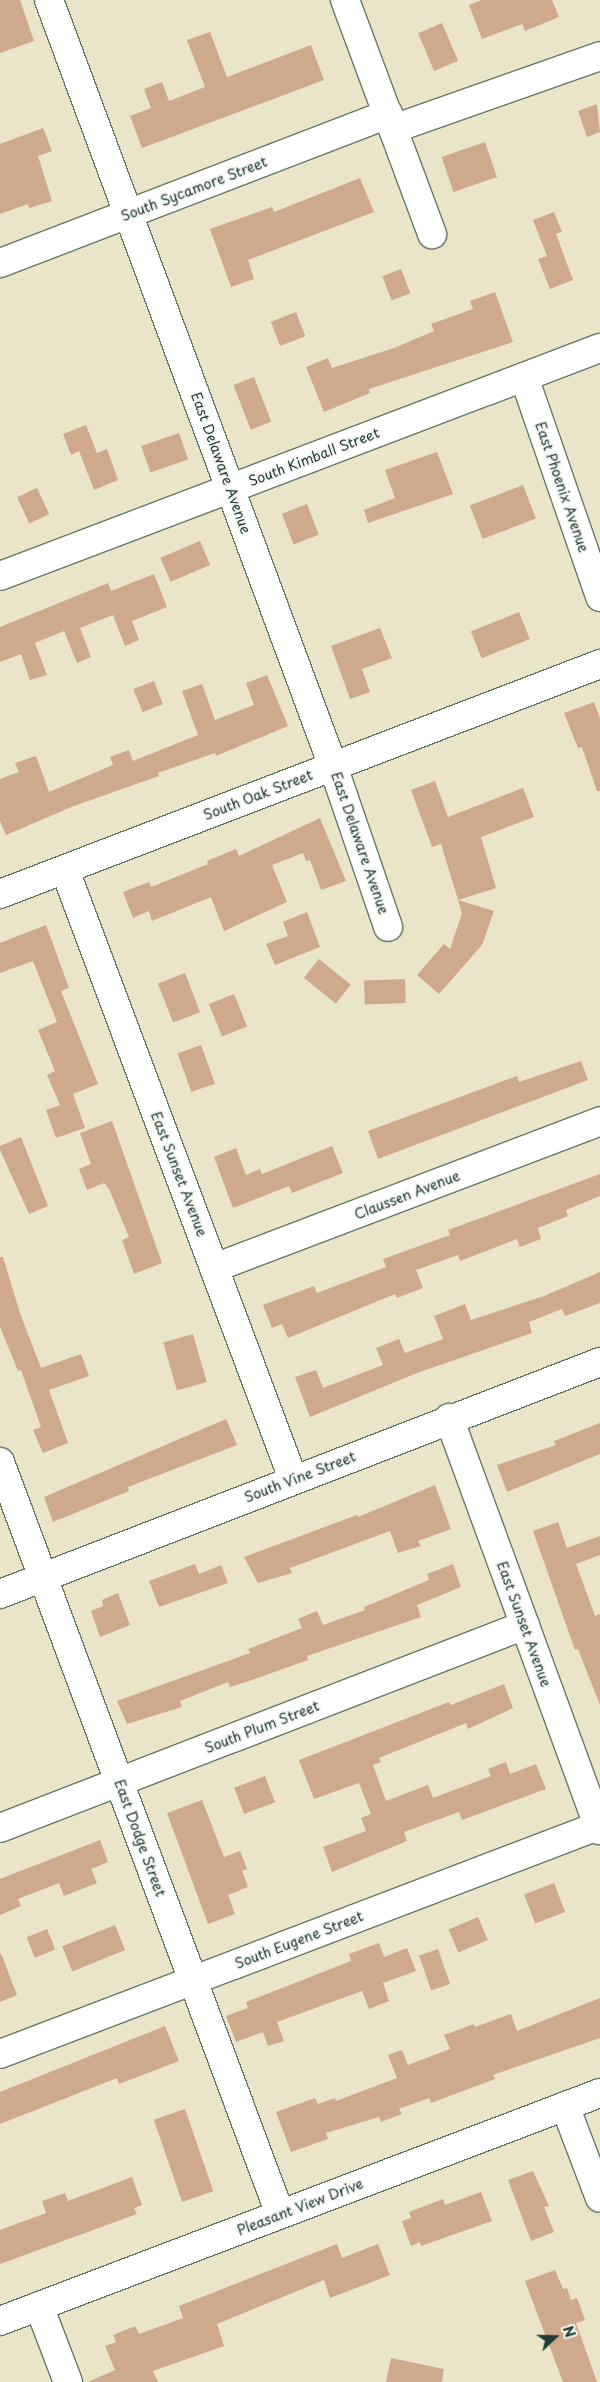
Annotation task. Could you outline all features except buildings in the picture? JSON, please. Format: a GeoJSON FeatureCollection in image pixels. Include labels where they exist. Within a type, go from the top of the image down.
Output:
{"type":"FeatureCollection","features":[{"type":"Feature","properties":{"kind":"street","name":"East Delaware Avenue"},"geometry":{"type":"LineString","coordinates":[[49,0],[333,766],[388,927]]}},
{"type":"Feature","properties":{"kind":"street"},"geometry":{"type":"LineString","coordinates":[[345,0],[432,234]]}},
{"type":"Feature","properties":{"kind":"street","name":"South Sycamore Street"},"geometry":{"type":"LineString","coordinates":[[0,263],[128,214],[390,122],[600,56]]}},
{"type":"Feature","properties":{"kind":"street","name":"South Kimball Street"},"geometry":{"type":"LineString","coordinates":[[0,576],[600,348]]}},
{"type":"Feature","properties":{"kind":"street","name":"East Phoenix Avenue"},"geometry":{"type":"LineString","coordinates":[[524,377],[600,597]]}},
{"type":"Feature","properties":{"kind":"street","name":"South Oak Street"},"geometry":{"type":"LineString","coordinates":[[0,894],[600,664]]}},
{"type":"Feature","properties":{"kind":"street","name":"East Sunset Avenue"},"geometry":{"type":"LineString","coordinates":[[65,870],[294,1479]]}},
{"type":"Feature","properties":{"kind":"street","name":"Claussen Avenue"},"geometry":{"type":"LineString","coordinates":[[214,1268],[600,1121]]}},
{"type":"Feature","properties":{"kind":"street","name":"South Vine Street"},"geometry":{"type":"LineString","coordinates":[[0,1594],[449,1418],[600,1362]]}},
{"type":"Feature","properties":{"kind":"street","name":"East Sunset Avenue"},"geometry":{"type":"LineString","coordinates":[[449,1418],[599,1828]]}},
{"type":"Feature","properties":{"kind":"street","name":"East Dodge Street"},"geometry":{"type":"LineString","coordinates":[[0,1462],[280,2214]]}},
{"type":"Feature","properties":{"kind":"street","name":"South Plum Street"},"geometry":{"type":"LineString","coordinates":[[0,1828],[525,1625]]}},
{"type":"Feature","properties":{"kind":"street","name":"South Eugene Street"},"geometry":{"type":"LineString","coordinates":[[0,2054],[599,1828]]}},
{"type":"Feature","properties":{"kind":"street","name":"Pleasant View Drive"},"geometry":{"type":"LineString","coordinates":[[0,2321],[600,2093]]}},
{"type":"Feature","properties":{"kind":"street"},"geometry":{"type":"LineString","coordinates":[[565,2106],[600,2198]]}},
{"type":"Feature","properties":{"kind":"street"},"geometry":{"type":"LineString","coordinates":[[39,2306],[68,2382]]}}]}
